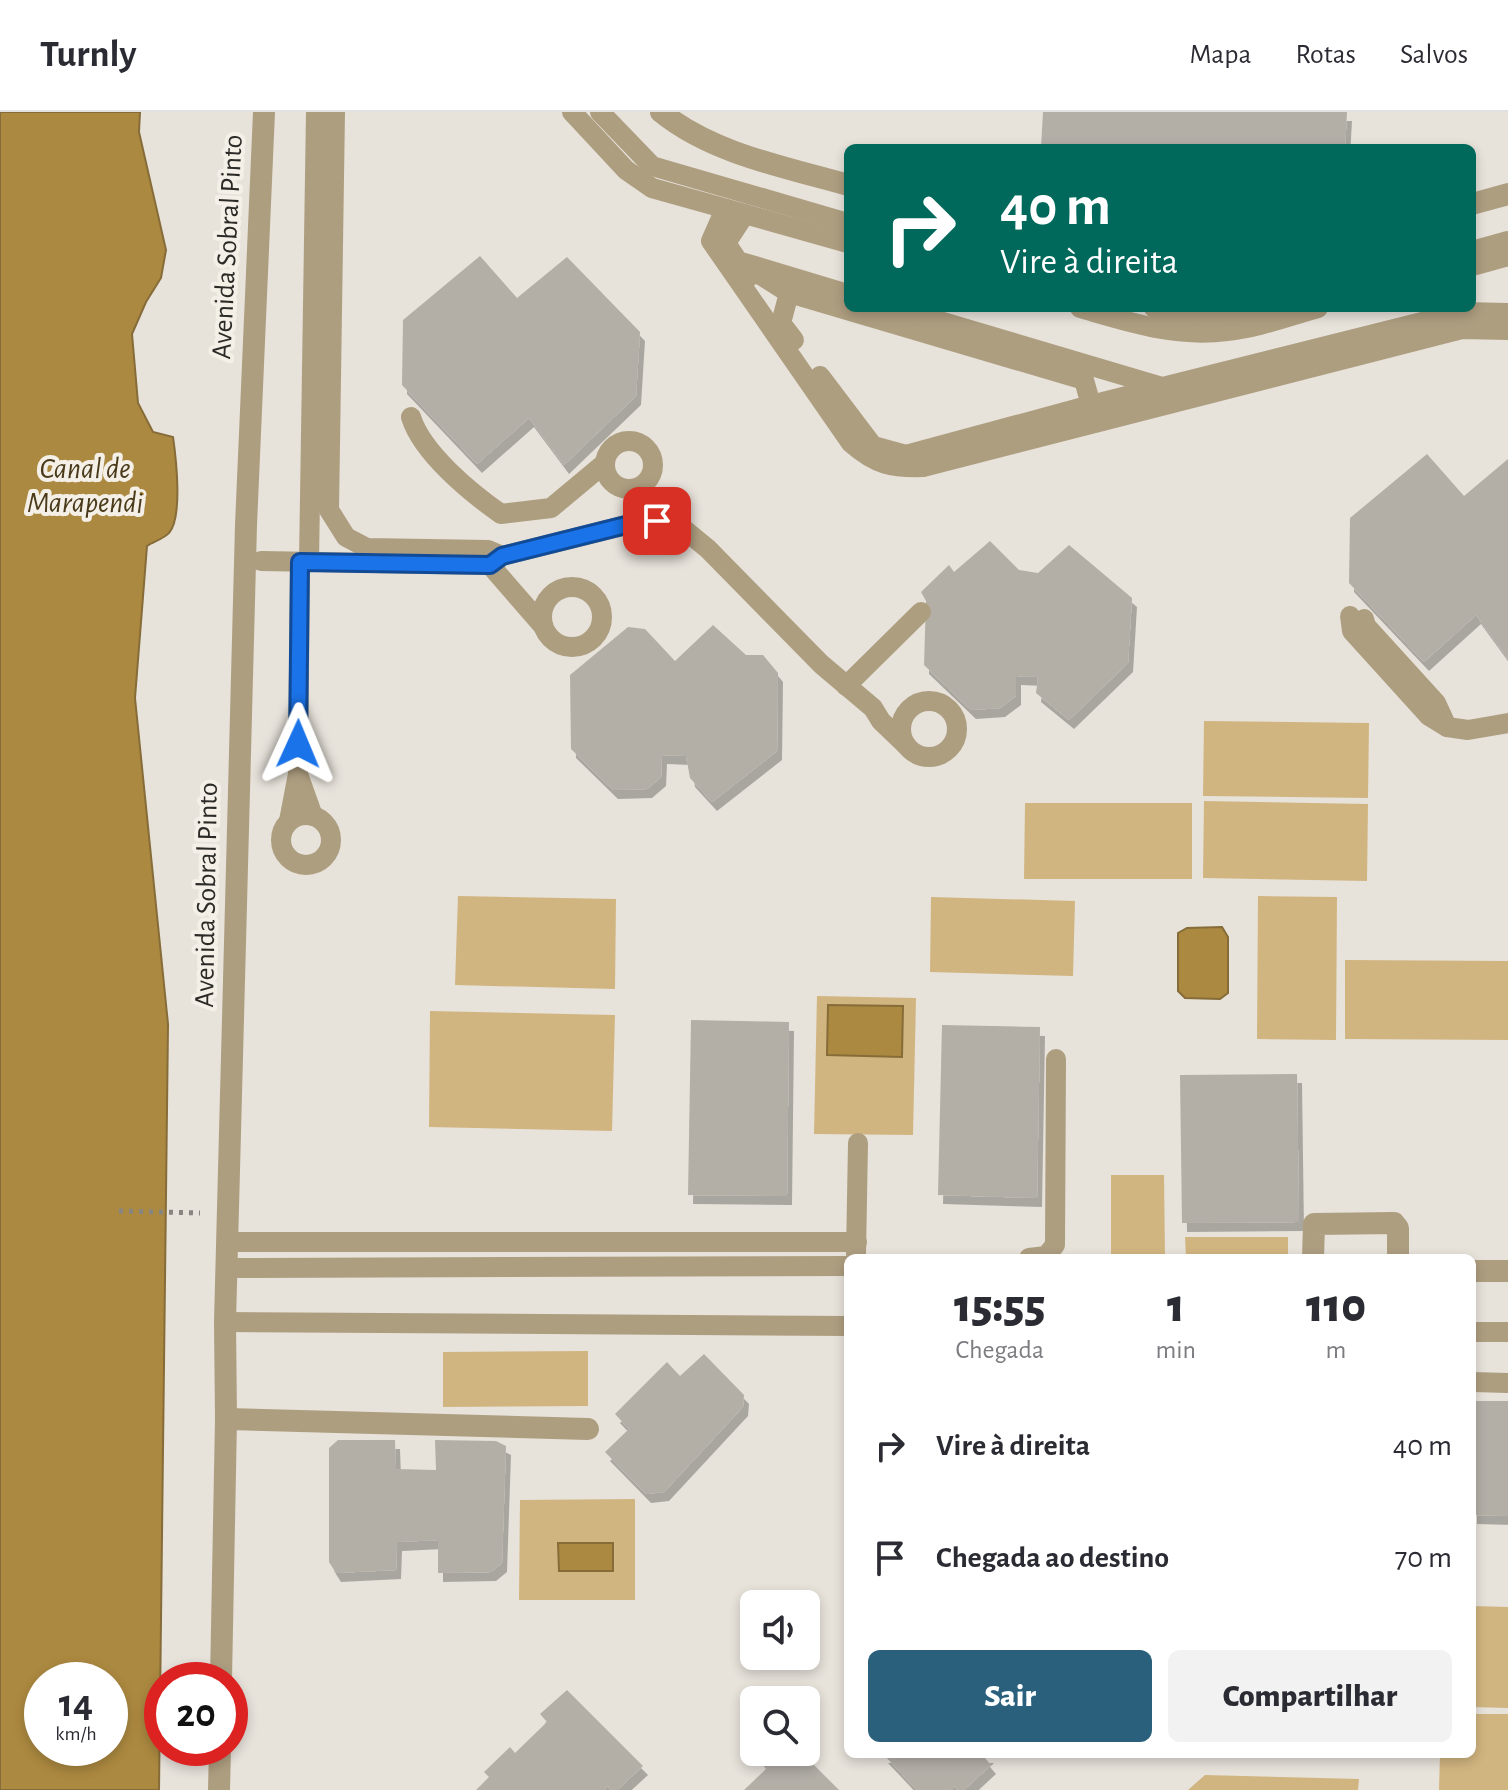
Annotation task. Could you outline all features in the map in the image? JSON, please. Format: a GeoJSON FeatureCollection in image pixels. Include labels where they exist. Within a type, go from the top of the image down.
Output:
{"type":"FeatureCollection","features":[{"type":"Feature","properties":{"kind":"street","name":"Avenida Sobral Pinto"},"geometry":{"type":"LineString","coordinates":[[221,1662],[225,1322],[246,525],[264,112]]}},
{"type":"Feature","properties":{"kind":"street"},"geometry":{"type":"LineString","coordinates":[[661,112],[709,141],[759,160],[844,184]]}},
{"type":"Feature","properties":{"kind":"street"},"geometry":{"type":"LineString","coordinates":[[1476,203],[1508,194]]}},
{"type":"Feature","properties":{"kind":"street"},"geometry":{"type":"LineString","coordinates":[[1313,1254],[1314,1224],[1394,1223],[1398,1228],[1398,1254]]}},
{"type":"Feature","properties":{"kind":"street"},"geometry":{"type":"LineString","coordinates":[[1476,1271],[1508,1271]]}},
{"type":"Feature","properties":{"kind":"street"},"geometry":{"type":"LineString","coordinates":[[226,1419],[588,1429]]}},
{"type":"Feature","properties":{"kind":"street"},"geometry":{"type":"LineString","coordinates":[[219,1790],[220,1766]]}},
{"type":"Feature","properties":{"kind":"lane"},"geometry":{"type":"LineString","coordinates":[[298,774],[313,816],[326,825],[331,841],[326,856],[312,865],[296,864],[284,853],[281,836],[289,821],[298,774],[316,112]]}},
{"type":"Feature","properties":{"kind":"lane"},"geometry":{"type":"LineString","coordinates":[[335,112],[329,510],[346,537],[367,548],[488,550],[514,593],[554,642],[574,647],[592,638],[601,620],[601,610],[596,600],[582,589],[564,588],[548,598],[542,616],[543,626]]}},
{"type":"Feature","properties":{"kind":"lane"},"geometry":{"type":"LineString","coordinates":[[572,112],[626,170],[652,188],[844,242]]}},
{"type":"Feature","properties":{"kind":"lane"},"geometry":{"type":"LineString","coordinates":[[600,112],[652,166],[844,222]]}},
{"type":"Feature","properties":{"kind":"lane"},"geometry":{"type":"LineString","coordinates":[[735,212],[726,243],[781,323],[873,446],[906,455],[1159,386],[1462,312],[1508,313]]}},
{"type":"Feature","properties":{"kind":"lane"},"geometry":{"type":"LineString","coordinates":[[735,212],[711,241],[851,443],[867,457],[895,468],[923,467],[1462,329],[1508,330]]}},
{"type":"Feature","properties":{"kind":"lane"},"geometry":{"type":"LineString","coordinates":[[1476,250],[1508,241]]}},
{"type":"Feature","properties":{"kind":"lane"},"geometry":{"type":"LineString","coordinates":[[1476,265],[1508,256]]}},
{"type":"Feature","properties":{"kind":"lane"},"geometry":{"type":"LineString","coordinates":[[738,261],[789,293],[844,309]]}},
{"type":"Feature","properties":{"kind":"lane"},"geometry":{"type":"LineString","coordinates":[[738,261],[844,293]]}},
{"type":"Feature","properties":{"kind":"lane"},"geometry":{"type":"LineString","coordinates":[[781,323],[789,293]]}},
{"type":"Feature","properties":{"kind":"lane"},"geometry":{"type":"LineString","coordinates":[[853,312],[1084,380],[1091,405]]}},
{"type":"Feature","properties":{"kind":"lane"},"geometry":{"type":"LineString","coordinates":[[909,312],[1159,386]]}},
{"type":"Feature","properties":{"kind":"lane"},"geometry":{"type":"LineString","coordinates":[[1094,312],[1158,330],[1199,333],[1230,331],[1303,312]]}},
{"type":"Feature","properties":{"kind":"lane"},"geometry":{"type":"LineString","coordinates":[[1170,312],[1239,315],[1251,312]]}},
{"type":"Feature","properties":{"kind":"lane"},"geometry":{"type":"LineString","coordinates":[[411,417],[421,441],[479,498],[501,514],[551,508],[605,463],[611,449],[625,441],[641,444],[647,450],[651,456],[652,472],[643,485],[629,490],[621,489],[609,479],[605,463]]}},
{"type":"Feature","properties":{"kind":"lane"},"geometry":{"type":"LineString","coordinates":[[629,490],[634,523]]}},
{"type":"Feature","properties":{"kind":"lane"},"geometry":{"type":"LineString","coordinates":[[261,561],[496,560],[634,523],[657,521],[680,526],[708,549],[846,686],[873,708],[881,721],[913,752],[930,757],[947,750],[956,734],[954,716],[948,709],[932,702],[896,710],[873,708]]}},
{"type":"Feature","properties":{"kind":"lane"},"geometry":{"type":"LineString","coordinates":[[514,593],[548,598]]}},
{"type":"Feature","properties":{"kind":"lane"},"geometry":{"type":"LineString","coordinates":[[846,686],[921,612]]}},
{"type":"Feature","properties":{"kind":"lane"},"geometry":{"type":"LineString","coordinates":[[1357,618],[1352,631],[1429,716],[1447,727],[1468,730],[1508,723]]}},
{"type":"Feature","properties":{"kind":"lane"},"geometry":{"type":"LineString","coordinates":[[906,745],[901,728],[907,711],[914,705]]}},
{"type":"Feature","properties":{"kind":"lane"},"geometry":{"type":"LineString","coordinates":[[289,821],[296,817],[313,816]]}},
{"type":"Feature","properties":{"kind":"lane"},"geometry":{"type":"LineString","coordinates":[[1048,1254],[1055,1245],[1056,1059]]}},
{"type":"Feature","properties":{"kind":"lane"},"geometry":{"type":"LineString","coordinates":[[228,1242],[856,1250],[858,1143]]}},
{"type":"Feature","properties":{"kind":"lane"},"geometry":{"type":"LineString","coordinates":[[227,1268],[844,1266]]}},
{"type":"Feature","properties":{"kind":"lane"},"geometry":{"type":"LineString","coordinates":[[225,1322],[844,1326]]}},
{"type":"Feature","properties":{"kind":"lane"},"geometry":{"type":"LineString","coordinates":[[1476,1332],[1508,1332]]}},
{"type":"Feature","properties":{"kind":"lane"},"geometry":{"type":"LineString","coordinates":[[1476,1382],[1508,1383]]}},
{"type":"Feature","properties":{"kind":"path"},"geometry":{"type":"LineString","coordinates":[[119,1211],[229,1212]]}},
{"type":"Feature","properties":{"kind":"shaded area"},"geometry":{"type":"Polygon","coordinates":[[[1204,721],[1369,723],[1368,798],[1203,796],[1204,721]]]}},
{"type":"Feature","properties":{"kind":"shaded area"},"geometry":{"type":"Polygon","coordinates":[[[1204,801],[1368,804],[1367,881],[1203,878],[1204,801]]]}},
{"type":"Feature","properties":{"kind":"shaded area"},"geometry":{"type":"Polygon","coordinates":[[[1025,803],[1192,803],[1192,879],[1024,879],[1025,803]]]}},
{"type":"Feature","properties":{"kind":"shaded area"},"geometry":{"type":"Polygon","coordinates":[[[458,896],[616,899],[615,989],[455,985],[458,896]]]}},
{"type":"Feature","properties":{"kind":"shaded area"},"geometry":{"type":"Polygon","coordinates":[[[1258,896],[1337,897],[1336,1040],[1257,1039],[1258,896]]]}},
{"type":"Feature","properties":{"kind":"shaded area"},"geometry":{"type":"Polygon","coordinates":[[[931,897],[1075,901],[1073,976],[930,972],[931,897]]]}},
{"type":"Feature","properties":{"kind":"shaded area"},"geometry":{"type":"Polygon","coordinates":[[[1345,960],[1508,961],[1508,1040],[1345,1039],[1345,960]]]}},
{"type":"Feature","properties":{"kind":"shaded area"},"geometry":{"type":"Polygon","coordinates":[[[817,996],[916,998],[913,1135],[814,1134],[817,996]]]}},
{"type":"Feature","properties":{"kind":"shaded area"},"geometry":{"type":"Polygon","coordinates":[[[430,1011],[615,1015],[612,1131],[429,1127],[430,1011]]]}},
{"type":"Feature","properties":{"kind":"shaded area"},"geometry":{"type":"Polygon","coordinates":[[[1111,1175],[1164,1175],[1165,1254],[1111,1254],[1111,1175]]]}},
{"type":"Feature","properties":{"kind":"shaded area"},"geometry":{"type":"Polygon","coordinates":[[[1185,1237],[1288,1237],[1288,1254],[1186,1254],[1185,1237]]]}},
{"type":"Feature","properties":{"kind":"shaded area"},"geometry":{"type":"Polygon","coordinates":[[[588,1351],[588,1406],[443,1407],[443,1352],[588,1351]]]}},
{"type":"Feature","properties":{"kind":"shaded area"},"geometry":{"type":"Polygon","coordinates":[[[635,1499],[635,1600],[519,1600],[520,1500],[635,1499]]]}},
{"type":"Feature","properties":{"kind":"shaded area"},"geometry":{"type":"Polygon","coordinates":[[[1476,1606],[1508,1607],[1508,1708],[1476,1707],[1476,1606]]]}},
{"type":"Feature","properties":{"kind":"shaded area"},"geometry":{"type":"Polygon","coordinates":[[[1476,1714],[1508,1714],[1508,1790],[1439,1790],[1440,1758],[1476,1758],[1476,1714]]]}},
{"type":"Feature","properties":{"kind":"shaded area"},"geometry":{"type":"Polygon","coordinates":[[[1205,1775],[1359,1779],[1358,1790],[1188,1790],[1205,1775]]]}},
{"type":"Feature","properties":{"kind":"water","name":"Canal de Marapendi"},"geometry":{"type":"Polygon","coordinates":[[[0,112],[140,112],[139,132],[166,250],[161,278],[132,334],[138,403],[153,432],[173,437],[177,487],[173,525],[167,535],[147,546],[135,698],[168,1024],[161,1662],[144,1662],[144,1766],[159,1766],[159,1790],[0,1790],[0,112]]]}},
{"type":"Feature","properties":{"kind":"water"},"geometry":{"type":"Polygon","coordinates":[[[1222,927],[1228,937],[1228,993],[1220,999],[1185,998],[1178,991],[1178,933],[1187,928],[1222,927]]]}},
{"type":"Feature","properties":{"kind":"water"},"geometry":{"type":"Polygon","coordinates":[[[828,1005],[903,1006],[902,1057],[827,1055],[828,1005]]]}},
{"type":"Feature","properties":{"kind":"water"},"geometry":{"type":"Polygon","coordinates":[[[558,1543],[613,1543],[613,1571],[559,1571],[558,1543]]]}},
{"type":"Feature","properties":{"kind":"building"},"geometry":{"type":"Polygon","coordinates":[[[1043,112],[1347,112],[1345,144],[1041,144],[1043,112]]]}},
{"type":"Feature","properties":{"kind":"building"},"geometry":{"type":"Polygon","coordinates":[[[480,256],[517,298],[567,257],[640,332],[636,396],[564,465],[529,418],[477,464],[402,385],[403,320],[480,256]]]}},
{"type":"Feature","properties":{"kind":"building"},"geometry":{"type":"Polygon","coordinates":[[[1427,454],[1464,496],[1508,459],[1508,659],[1476,615],[1424,662],[1349,583],[1350,518],[1427,454]]]}},
{"type":"Feature","properties":{"kind":"building"},"geometry":{"type":"Polygon","coordinates":[[[990,541],[1019,570],[1038,573],[1069,545],[1132,598],[1128,663],[1069,720],[1036,693],[1038,677],[1016,676],[1016,696],[1000,708],[971,710],[924,665],[926,601],[921,592],[949,565],[954,572],[990,541]]]}},
{"type":"Feature","properties":{"kind":"building"},"geometry":{"type":"Polygon","coordinates":[[[713,625],[746,655],[763,655],[778,673],[777,751],[712,802],[690,778],[686,756],[662,755],[661,777],[647,789],[613,790],[571,749],[570,675],[628,627],[645,629],[675,661],[713,625]]]}},
{"type":"Feature","properties":{"kind":"building"},"geometry":{"type":"Polygon","coordinates":[[[691,1020],[789,1022],[787,1196],[688,1195],[691,1020]]]}},
{"type":"Feature","properties":{"kind":"building"},"geometry":{"type":"Polygon","coordinates":[[[942,1025],[1040,1027],[1037,1198],[938,1195],[942,1025]]]}},
{"type":"Feature","properties":{"kind":"building"},"geometry":{"type":"Polygon","coordinates":[[[1297,1074],[1299,1222],[1182,1223],[1180,1075],[1297,1074]]]}},
{"type":"Feature","properties":{"kind":"building"},"geometry":{"type":"Polygon","coordinates":[[[704,1354],[744,1395],[743,1407],[664,1492],[646,1494],[605,1452],[629,1429],[615,1414],[667,1362],[680,1376],[704,1354]]]}},
{"type":"Feature","properties":{"kind":"building"},"geometry":{"type":"Polygon","coordinates":[[[1476,1401],[1508,1401],[1508,1516],[1476,1515],[1476,1401]]]}},
{"type":"Feature","properties":{"kind":"building"},"geometry":{"type":"Polygon","coordinates":[[[338,1440],[395,1440],[396,1469],[436,1470],[435,1440],[496,1441],[506,1446],[502,1563],[491,1572],[438,1573],[438,1540],[397,1542],[396,1570],[336,1573],[329,1562],[329,1448],[338,1440]]]}},
{"type":"Feature","properties":{"kind":"building"},"geometry":{"type":"Polygon","coordinates":[[[567,1690],[643,1766],[617,1790],[611,1790],[608,1786],[604,1790],[476,1790],[489,1777],[484,1772],[510,1747],[515,1753],[547,1722],[540,1714],[567,1690]]]}},
{"type":"Feature","properties":{"kind":"building"},"geometry":{"type":"Polygon","coordinates":[[[887,1758],[985,1758],[991,1765],[964,1790],[958,1790],[955,1786],[951,1790],[917,1790],[887,1758]]]}},
{"type":"Feature","properties":{"kind":"building"},"geometry":{"type":"Polygon","coordinates":[[[764,1766],[815,1766],[839,1790],[744,1790],[766,1769],[764,1766]]]}},
{"type":"Feature","properties":{"kind":"route"},"geometry":{"type":"LineString","coordinates":[[298,744],[300,562],[490,565],[502,556],[562,540],[634,523],[657,521]]}}]}
